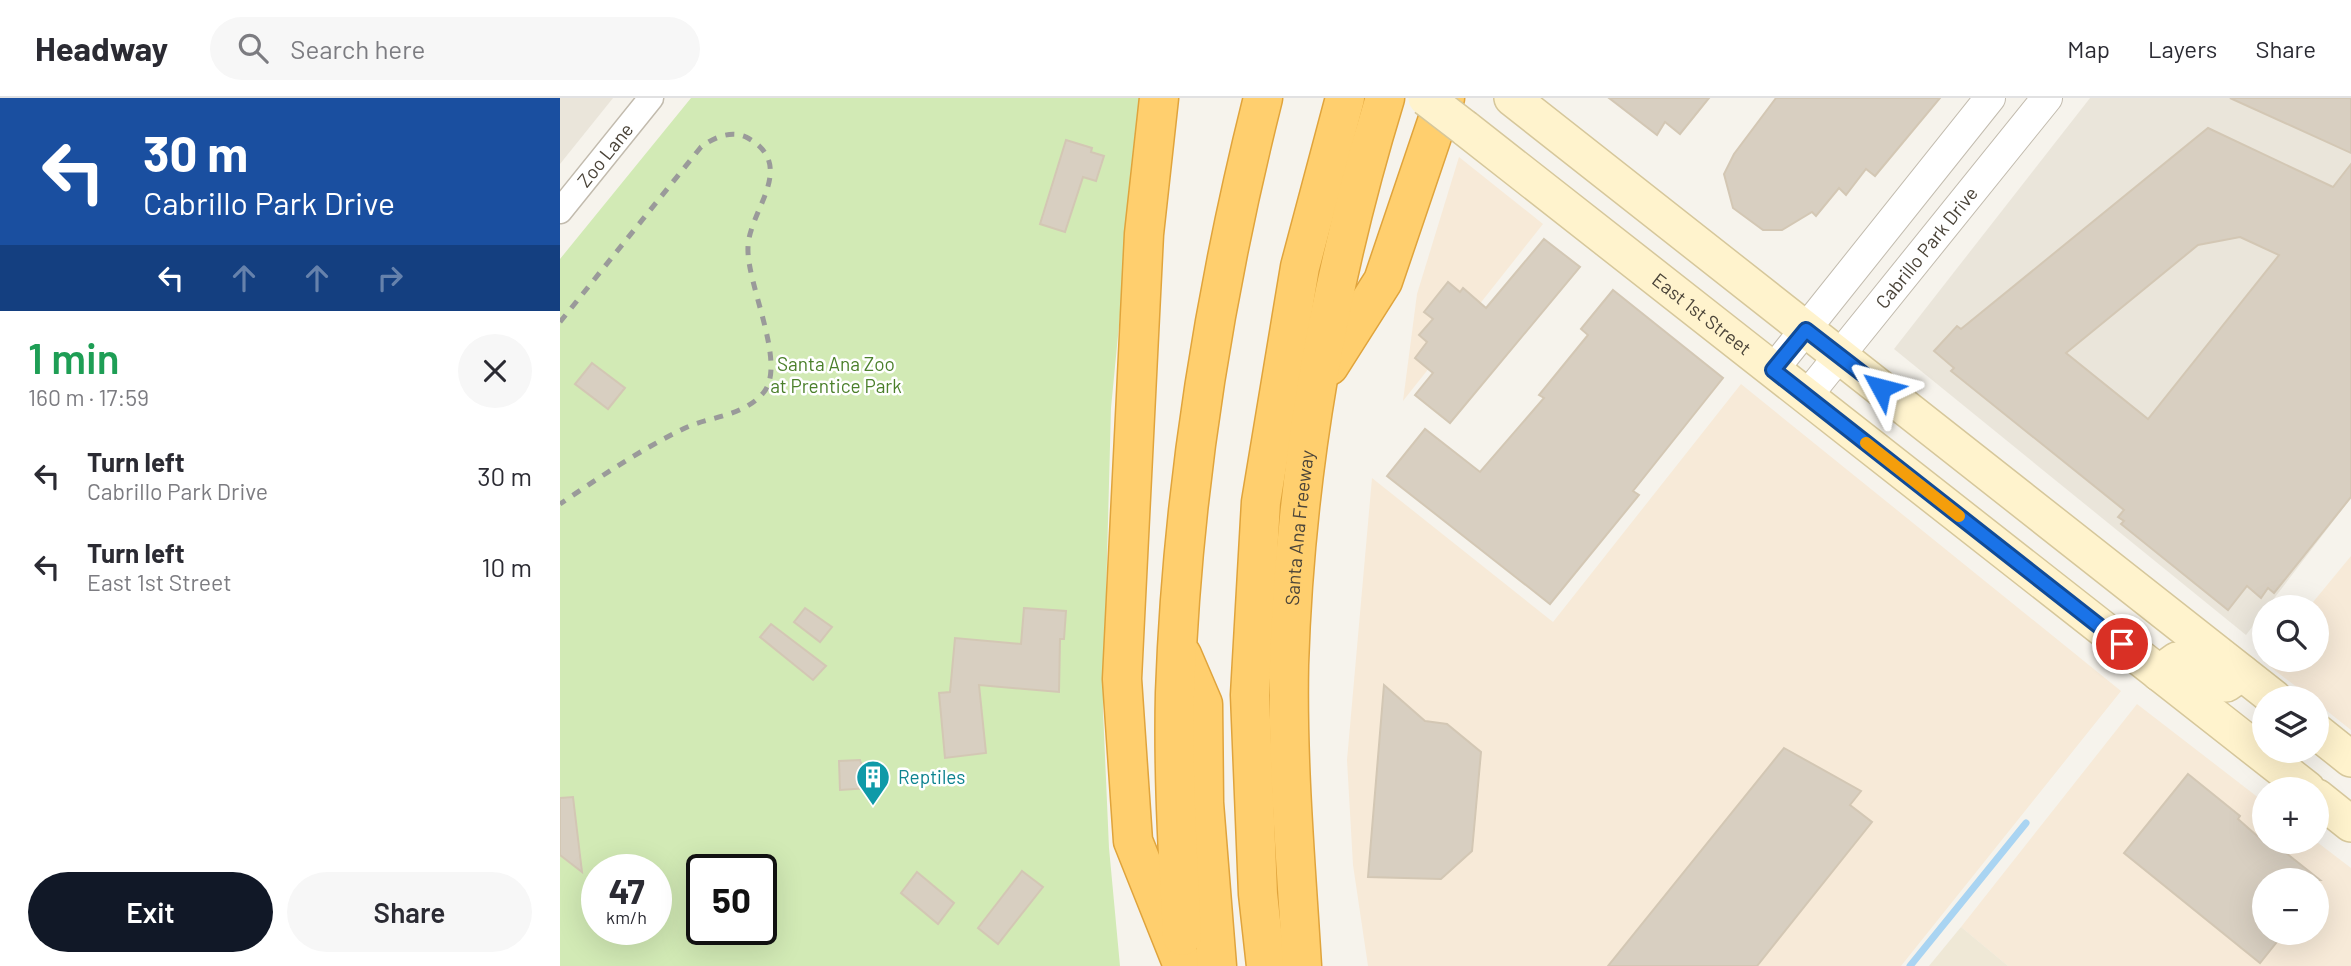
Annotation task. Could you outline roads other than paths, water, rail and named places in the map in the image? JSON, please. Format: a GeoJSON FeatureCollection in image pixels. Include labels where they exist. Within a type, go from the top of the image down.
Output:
{"type":"FeatureCollection","features":[{"type":"Feature","properties":{"kind":"highway"},"geometry":{"type":"LineString","coordinates":[[1160,98],[1144,234],[1122,679],[1133,841],[1183,966]]}},
{"type":"Feature","properties":{"kind":"highway"},"geometry":{"type":"LineString","coordinates":[[1183,966],[1177,821],[1177,644],[1191,477],[1211,341],[1234,215],[1263,98]]}},
{"type":"Feature","properties":{"kind":"highway"},"geometry":{"type":"LineString","coordinates":[[1241,966],[1232,897],[1229,697],[1240,499],[1282,263],[1321,98]]}},
{"type":"Feature","properties":{"kind":"highway"},"geometry":{"type":"LineString","coordinates":[[1266,966],[1258,894],[1250,695],[1261,502],[1300,267],[1345,98]]}},
{"type":"Feature","properties":{"kind":"highway","name":"Santa Ana Freeway"},"geometry":{"type":"LineString","coordinates":[[1302,966],[1292,793],[1289,667],[1298,523],[1315,388],[1370,148],[1385,98]]}},
{"type":"Feature","properties":{"kind":"highway"},"geometry":{"type":"LineString","coordinates":[[1315,388],[1383,281],[1455,113]]}},
{"type":"Feature","properties":{"kind":"highway"},"geometry":{"type":"LineString","coordinates":[[1177,644],[1203,704],[1204,803],[1217,966]]}},
{"type":"Feature","properties":{"kind":"main road","name":"East 1st Street"},"geometry":{"type":"LineString","coordinates":[[1426,98],[1455,113],[1806,397],[2291,777]]}},
{"type":"Feature","properties":{"kind":"main road"},"geometry":{"type":"LineString","coordinates":[[1512,98],[2259,686]]}},
{"type":"Feature","properties":{"kind":"main road"},"geometry":{"type":"LineString","coordinates":[[2159,673],[2177,660],[2186,662],[2215,682],[2227,684],[2242,673]]}},
{"type":"Feature","properties":{"kind":"main road"},"geometry":{"type":"LineString","coordinates":[[2329,742],[2351,759]]}},
{"type":"Feature","properties":{"kind":"main road"},"geometry":{"type":"LineString","coordinates":[[2329,807],[2351,824]]}},
{"type":"Feature","properties":{"kind":"street","name":"Zoo Lane"},"geometry":{"type":"LineString","coordinates":[[560,211],[650,98]]}},
{"type":"Feature","properties":{"kind":"street"},"geometry":{"type":"LineString","coordinates":[[1773,370],[1990,98]]}},
{"type":"Feature","properties":{"kind":"street","name":"Cabrillo Park Drive"},"geometry":{"type":"LineString","coordinates":[[1806,397],[2047,98]]}},
{"type":"Feature","properties":{"kind":"waterway"},"geometry":{"type":"LineString","coordinates":[[1910,966],[2026,823]]}},
{"type":"Feature","properties":{"kind":"railway"},"geometry":{"type":"LineString","coordinates":[[560,322],[701,147],[716,138],[734,134],[746,137],[761,148],[769,161],[770,174],[750,233],[748,247],[753,281],[769,343],[770,379],[764,392],[747,407],[683,429],[651,446],[560,504]]}},
{"type":"Feature","properties":{"kind":"place","name":"Reptiles"},"geometry":{"type":"Point","coordinates":[873,807]}},
{"type":"Feature","properties":{"kind":"park label","name":"Santa Ana Zoo at Prentice Park"},"geometry":{"type":"Point","coordinates":[836,375]}}]}
